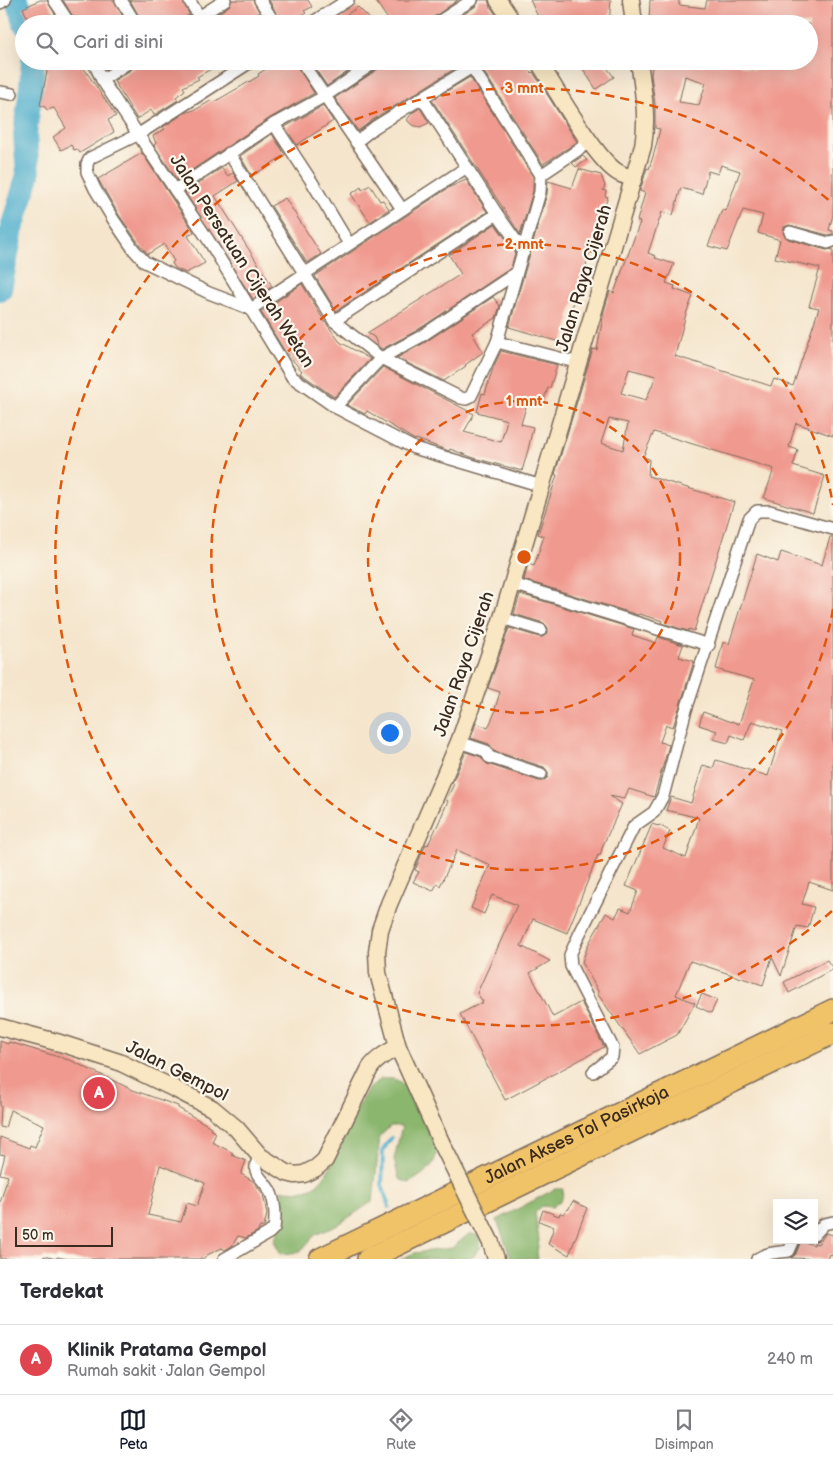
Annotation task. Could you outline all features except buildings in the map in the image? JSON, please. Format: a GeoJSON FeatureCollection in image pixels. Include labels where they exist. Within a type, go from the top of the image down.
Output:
{"type":"FeatureCollection","features":[{"type":"Feature","properties":{"kind":"highway","name":"Jalan Akses Tol Pasirkoja"},"geometry":{"type":"LineString","coordinates":[[320,1259],[833,1010]]}},
{"type":"Feature","properties":{"kind":"highway","name":"Jalan Akses Tol Pasirkoja"},"geometry":{"type":"LineString","coordinates":[[368,1259],[833,1033]]}},
{"type":"Feature","properties":{"kind":"main road"},"geometry":{"type":"LineString","coordinates":[[498,0],[508,15]]}},
{"type":"Feature","properties":{"kind":"main road"},"geometry":{"type":"LineString","coordinates":[[631,0],[633,15]]}},
{"type":"Feature","properties":{"kind":"main road"},"geometry":{"type":"LineString","coordinates":[[544,70],[590,142],[608,164],[619,173],[634,178]]}},
{"type":"Feature","properties":{"kind":"main road","name":"Jalan Raya Cijerah"},"geometry":{"type":"LineString","coordinates":[[496,1259],[491,1243],[441,1142],[398,1047],[378,973],[377,952],[380,930],[389,904],[459,742],[502,618],[579,363],[634,178],[646,129],[646,112],[640,70]]}},
{"type":"Feature","properties":{"kind":"main road","name":"Jalan Gempol"},"geometry":{"type":"LineString","coordinates":[[0,1027],[60,1042],[119,1062],[175,1089],[212,1108],[236,1128],[260,1156],[287,1173],[295,1175],[304,1174],[316,1168],[325,1160],[370,1068],[383,1055],[398,1047]]}},
{"type":"Feature","properties":{"kind":"street"},"geometry":{"type":"LineString","coordinates":[[0,3],[5,0]]}},
{"type":"Feature","properties":{"kind":"street"},"geometry":{"type":"LineString","coordinates":[[54,0],[64,15]]}},
{"type":"Feature","properties":{"kind":"street"},"geometry":{"type":"LineString","coordinates":[[121,0],[130,15]]}},
{"type":"Feature","properties":{"kind":"street"},"geometry":{"type":"LineString","coordinates":[[189,0],[198,15]]}},
{"type":"Feature","properties":{"kind":"street"},"geometry":{"type":"LineString","coordinates":[[201,15],[225,0]]}},
{"type":"Feature","properties":{"kind":"street"},"geometry":{"type":"LineString","coordinates":[[260,0],[269,15]]}},
{"type":"Feature","properties":{"kind":"street"},"geometry":{"type":"LineString","coordinates":[[324,15],[348,0]]}},
{"type":"Feature","properties":{"kind":"street"},"geometry":{"type":"LineString","coordinates":[[450,15],[472,0]]}},
{"type":"Feature","properties":{"kind":"street","name":"Jalan Persatuan Cijerah Wetan"},"geometry":{"type":"LineString","coordinates":[[97,70],[209,241],[292,377],[334,408],[414,448],[542,486]]}},
{"type":"Feature","properties":{"kind":"street"},"geometry":{"type":"LineString","coordinates":[[102,80],[117,70]]}},
{"type":"Feature","properties":{"kind":"street"},"geometry":{"type":"LineString","coordinates":[[238,70],[139,134],[90,158],[87,164],[87,172],[113,219],[134,250],[145,262],[210,293],[251,309],[466,167]]}},
{"type":"Feature","properties":{"kind":"street"},"geometry":{"type":"LineString","coordinates":[[307,70],[402,210]]}},
{"type":"Feature","properties":{"kind":"street"},"geometry":{"type":"LineString","coordinates":[[175,190],[274,124],[325,96],[364,70]]}},
{"type":"Feature","properties":{"kind":"street"},"geometry":{"type":"LineString","coordinates":[[356,142],[375,127],[422,98],[462,70]]}},
{"type":"Feature","properties":{"kind":"street"},"geometry":{"type":"LineString","coordinates":[[229,153],[334,320],[381,358],[466,399],[471,396],[496,342],[524,252],[540,192],[541,175],[474,70]]}},
{"type":"Feature","properties":{"kind":"street"},"geometry":{"type":"LineString","coordinates":[[0,92],[12,94]]}},
{"type":"Feature","properties":{"kind":"street"},"geometry":{"type":"LineString","coordinates":[[422,98],[496,214],[524,252]]}},
{"type":"Feature","properties":{"kind":"street"},"geometry":{"type":"LineString","coordinates":[[274,124],[349,244]]}},
{"type":"Feature","properties":{"kind":"street"},"geometry":{"type":"LineString","coordinates":[[541,175],[590,142]]}},
{"type":"Feature","properties":{"kind":"street"},"geometry":{"type":"LineString","coordinates":[[334,320],[496,214]]}},
{"type":"Feature","properties":{"kind":"street"},"geometry":{"type":"LineString","coordinates":[[790,232],[828,242],[833,241]]}},
{"type":"Feature","properties":{"kind":"street"},"geometry":{"type":"LineString","coordinates":[[334,408],[381,358],[420,337],[516,273]]}},
{"type":"Feature","properties":{"kind":"street"},"geometry":{"type":"LineString","coordinates":[[496,342],[579,363]]}},
{"type":"Feature","properties":{"kind":"street"},"geometry":{"type":"LineString","coordinates":[[593,1072],[612,1056],[613,1048],[571,966],[570,955],[634,826],[654,812],[660,802],[685,713],[709,645],[749,518],[757,511],[770,511],[833,529]]}},
{"type":"Feature","properties":{"kind":"street"},"geometry":{"type":"LineString","coordinates":[[513,584],[709,645]]}},
{"type":"Feature","properties":{"kind":"street"},"geometry":{"type":"LineString","coordinates":[[502,618],[541,630]]}},
{"type":"Feature","properties":{"kind":"street"},"geometry":{"type":"LineString","coordinates":[[459,742],[488,752],[489,757],[541,774]]}},
{"type":"Feature","properties":{"kind":"street"},"geometry":{"type":"LineString","coordinates":[[224,1259],[269,1233],[274,1228],[274,1205],[271,1192],[255,1168],[260,1156]]}},
{"type":"Feature","properties":{"kind":"street"},"geometry":{"type":"LineString","coordinates":[[818,1231],[824,1224],[833,1222]]}},
{"type":"Feature","properties":{"kind":"street"},"geometry":{"type":"LineString","coordinates":[[756,1259],[765,1254],[788,1251],[792,1244]]}},
{"type":"Feature","properties":{"kind":"green space"},"geometry":{"type":"Polygon","coordinates":[[[381,1079],[397,1080],[410,1092],[421,1112],[437,1151],[434,1162],[419,1177],[409,1183],[399,1179],[394,1159],[402,1126],[391,1126],[380,1136],[373,1201],[336,1226],[315,1235],[300,1252],[281,1254],[274,1241],[282,1221],[282,1190],[306,1190],[318,1184],[334,1160],[369,1088],[381,1079]]]}},
{"type":"Feature","properties":{"kind":"green space"},"geometry":{"type":"Polygon","coordinates":[[[555,1189],[563,1189],[562,1199],[552,1207],[542,1206],[535,1213],[539,1240],[538,1259],[511,1259],[497,1220],[555,1189]]]}},
{"type":"Feature","properties":{"kind":"green space"},"geometry":{"type":"Polygon","coordinates":[[[470,1233],[478,1236],[481,1247],[473,1257],[467,1259],[401,1259],[414,1253],[452,1248],[470,1233]]]}},
{"type":"Feature","properties":{"kind":"waterway"},"geometry":{"type":"LineString","coordinates":[[15,0],[23,15]]}},
{"type":"Feature","properties":{"kind":"waterway"},"geometry":{"type":"LineString","coordinates":[[0,289],[12,228],[28,175],[25,135],[32,70]]}},
{"type":"Feature","properties":{"kind":"waterway"},"geometry":{"type":"LineString","coordinates":[[389,1207],[382,1185],[383,1150],[391,1138]]}},
{"type":"Feature","properties":{"kind":"place","name":"Klinik Pratama Gempol"},"geometry":{"type":"Point","coordinates":[99,1093]}}]}
